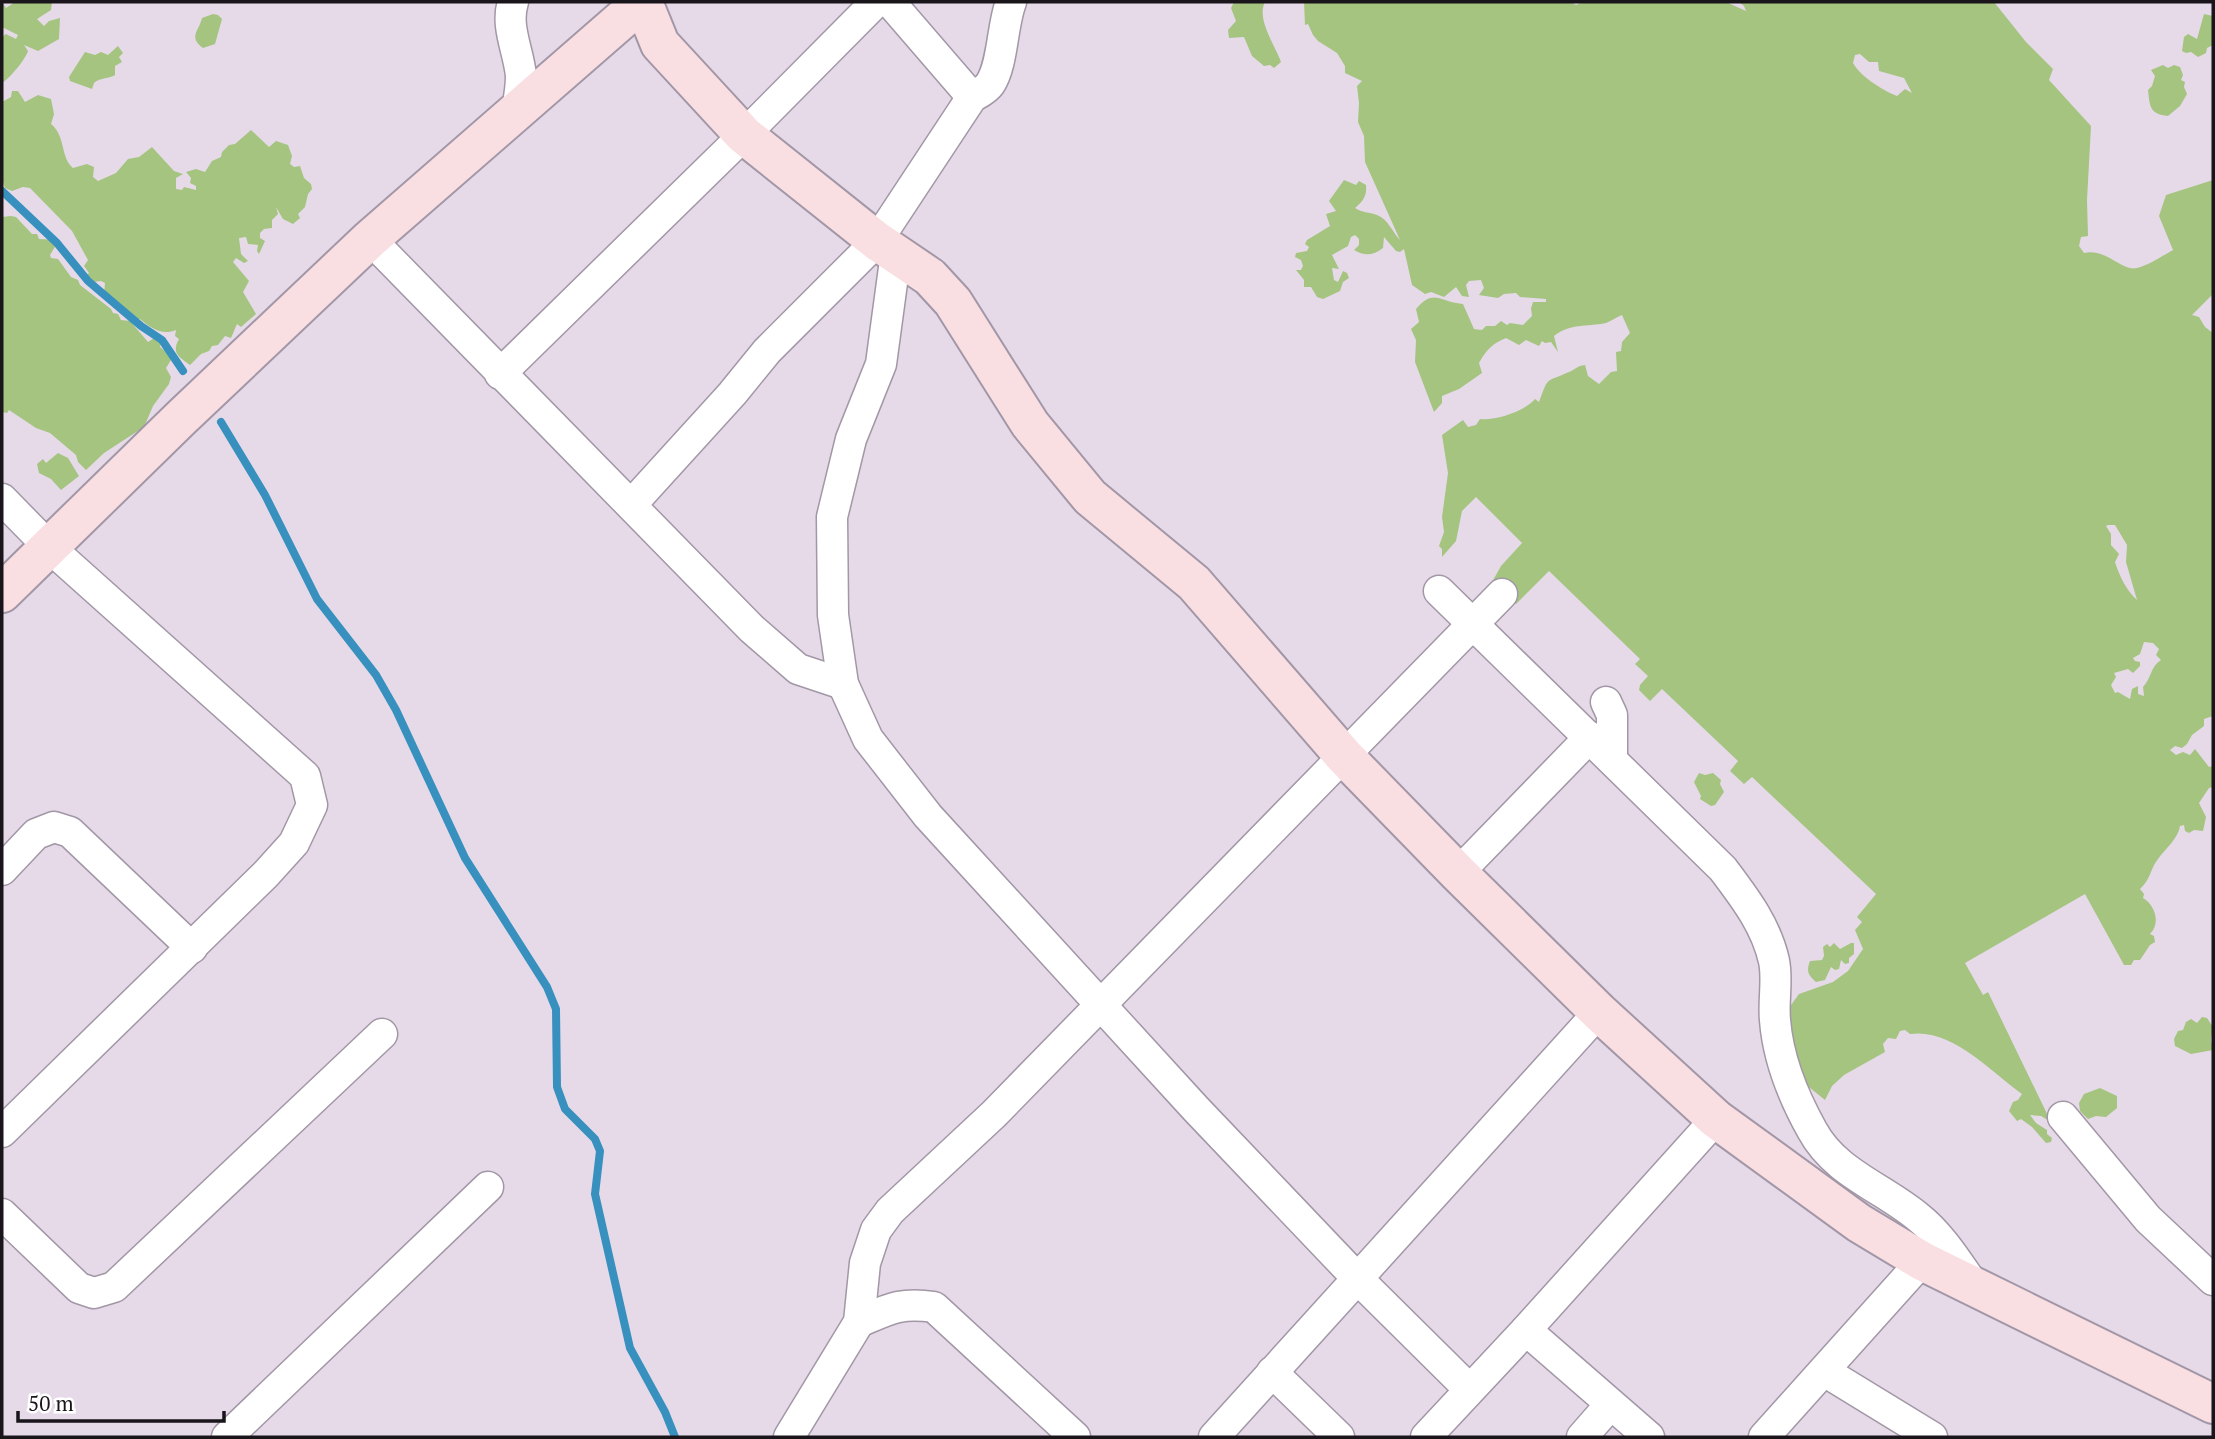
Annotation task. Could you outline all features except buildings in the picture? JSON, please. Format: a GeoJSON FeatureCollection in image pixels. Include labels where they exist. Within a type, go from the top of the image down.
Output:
{"type":"FeatureCollection","features":[{"type":"Feature","properties":{"kind":"street"},"geometry":{"type":"LineString","coordinates":[[513,2],[512,31],[521,79],[517,110]]}},
{"type":"Feature","properties":{"kind":"street"},"geometry":{"type":"LineString","coordinates":[[2,593],[370,239],[643,2],[660,44],[744,135],[930,278],[953,302],[1030,424],[1090,497],[1194,583],[1344,756],[1458,873],[1600,1012],[1716,1119],[1859,1223],[1922,1261],[2213,1404]]}},
{"type":"Feature","properties":{"kind":"street"},"geometry":{"type":"LineString","coordinates":[[500,374],[876,2]]}},
{"type":"Feature","properties":{"kind":"street"},"geometry":{"type":"LineString","coordinates":[[890,2],[972,97]]}},
{"type":"Feature","properties":{"kind":"street"},"geometry":{"type":"LineString","coordinates":[[631,505],[732,394],[767,351],[887,247],[972,97],[991,83],[996,72],[1007,12],[1012,2]]}},
{"type":"Feature","properties":{"kind":"street"},"geometry":{"type":"LineString","coordinates":[[370,239],[752,629],[798,669],[843,684]]}},
{"type":"Feature","properties":{"kind":"street"},"geometry":{"type":"LineString","coordinates":[[887,247],[881,364],[851,439],[832,517],[834,615],[843,684],[868,739],[928,816],[1196,1109],[1357,1278],[1469,1389]]}},
{"type":"Feature","properties":{"kind":"street"},"geometry":{"type":"LineString","coordinates":[[2,499],[50,547],[305,776],[312,805],[294,844],[192,948],[2,1132]]}},
{"type":"Feature","properties":{"kind":"street"},"geometry":{"type":"LineString","coordinates":[[1439,590],[1723,869],[1757,915],[1774,962],[1775,1021],[1785,1073],[1813,1133],[1843,1169],[1922,1219],[1976,1288]]}},
{"type":"Feature","properties":{"kind":"street"},"geometry":{"type":"LineString","coordinates":[[789,1437],[859,1322],[865,1263],[876,1230],[890,1211],[994,1114],[1502,594]]}},
{"type":"Feature","properties":{"kind":"street"},"geometry":{"type":"LineString","coordinates":[[1606,702],[1612,715],[1612,758]]}},
{"type":"Feature","properties":{"kind":"street"},"geometry":{"type":"LineString","coordinates":[[1458,873],[1590,737]]}},
{"type":"Feature","properties":{"kind":"street"},"geometry":{"type":"LineString","coordinates":[[2,870],[36,834],[54,827],[70,832],[192,948]]}},
{"type":"Feature","properties":{"kind":"street"},"geometry":{"type":"LineString","coordinates":[[1214,1437],[1600,1012]]}},
{"type":"Feature","properties":{"kind":"street"},"geometry":{"type":"LineString","coordinates":[[2,1214],[79,1288],[94,1293],[114,1287],[382,1034]]}},
{"type":"Feature","properties":{"kind":"street"},"geometry":{"type":"LineString","coordinates":[[2063,1117],[2148,1219],[2213,1280]]}},
{"type":"Feature","properties":{"kind":"street"},"geometry":{"type":"LineString","coordinates":[[1426,1437],[1716,1119]]}},
{"type":"Feature","properties":{"kind":"street"},"geometry":{"type":"LineString","coordinates":[[226,1437],[488,1187]]}},
{"type":"Feature","properties":{"kind":"street"},"geometry":{"type":"LineString","coordinates":[[1764,1437],[1922,1261]]}},
{"type":"Feature","properties":{"kind":"street"},"geometry":{"type":"LineString","coordinates":[[859,1322],[892,1307],[912,1303],[934,1307],[1075,1437]]}},
{"type":"Feature","properties":{"kind":"street"},"geometry":{"type":"LineString","coordinates":[[1526,1330],[1649,1437]]}},
{"type":"Feature","properties":{"kind":"street"},"geometry":{"type":"LineString","coordinates":[[1824,1371],[1932,1437]]}},
{"type":"Feature","properties":{"kind":"street"},"geometry":{"type":"LineString","coordinates":[[1272,1372],[1339,1437]]}},
{"type":"Feature","properties":{"kind":"street"},"geometry":{"type":"LineString","coordinates":[[1582,1437],[1611,1405]]}},
{"type":"Feature","properties":{"kind":"green space"},"geometry":{"type":"Polygon","coordinates":[[[2,2],[6,8],[15,2],[52,2],[51,10],[37,19],[44,26],[49,21],[60,18],[59,39],[38,51],[24,45],[28,51],[26,55],[2,83],[2,37],[6,34],[16,39],[18,35],[2,27],[2,2]]]}},
{"type":"Feature","properties":{"kind":"green space"},"geometry":{"type":"Polygon","coordinates":[[[1234,2],[1265,2],[1263,16],[1267,32],[1281,62],[1274,68],[1270,65],[1264,66],[1252,56],[1244,37],[1229,38],[1228,30],[1236,21],[1231,8],[1234,2]]]}},
{"type":"Feature","properties":{"kind":"green space"},"geometry":{"type":"Polygon","coordinates":[[[1304,2],[1571,2],[1576,5],[1583,2],[1726,2],[1746,11],[1739,2],[1994,2],[2026,42],[2053,69],[2049,80],[2091,126],[2088,236],[2081,237],[2079,246],[2084,253],[2100,254],[2126,267],[2137,268],[2173,250],[2159,216],[2166,195],[2213,180],[2213,294],[2192,315],[2199,317],[2213,333],[2213,716],[2204,719],[2204,726],[2192,735],[2182,748],[2175,746],[2170,750],[2176,755],[2183,752],[2190,755],[2195,749],[2209,767],[2213,766],[2213,787],[2209,788],[2199,803],[2206,817],[2203,831],[2194,830],[2189,833],[2185,831],[2184,825],[2180,826],[2174,840],[2155,863],[2140,889],[2155,914],[2155,925],[2150,934],[2154,936],[2155,942],[2140,960],[2134,960],[2131,965],[2124,965],[2085,894],[1965,963],[1983,995],[1988,992],[2051,1122],[2041,1116],[2030,1115],[2047,1130],[2047,1134],[2052,1138],[2051,1142],[2046,1143],[2032,1127],[2021,1119],[2017,1121],[2009,1111],[2013,1102],[2022,1094],[1970,1053],[1955,1044],[1926,1034],[1910,1034],[1905,1030],[1900,1031],[1896,1039],[1888,1038],[1883,1044],[1885,1052],[1844,1075],[1832,1086],[1825,1100],[1794,1075],[1786,1012],[1799,994],[1833,982],[1848,971],[1863,949],[1855,930],[1862,922],[1857,917],[1876,894],[1752,777],[1744,784],[1730,771],[1738,761],[1662,689],[1650,701],[1639,690],[1648,676],[1635,664],[1640,659],[1549,571],[1516,604],[1507,596],[1482,600],[1501,566],[1522,543],[1476,497],[1462,511],[1456,541],[1442,557],[1442,549],[1439,546],[1444,532],[1442,517],[1448,473],[1442,435],[1463,420],[1468,427],[1476,425],[1480,419],[1517,411],[1535,399],[1539,402],[1548,381],[1580,366],[1585,365],[1588,376],[1599,384],[1611,372],[1617,371],[1616,352],[1621,351],[1622,342],[1630,333],[1622,315],[1606,323],[1573,327],[1560,332],[1554,336],[1558,352],[1551,342],[1542,341],[1539,346],[1526,340],[1519,345],[1506,338],[1484,354],[1479,363],[1482,373],[1459,389],[1442,396],[1442,403],[1434,412],[1415,362],[1416,340],[1411,329],[1419,322],[1416,309],[1432,298],[1463,304],[1474,329],[1482,330],[1501,321],[1507,325],[1523,325],[1532,316],[1533,302],[1546,302],[1546,299],[1520,297],[1516,293],[1504,294],[1498,298],[1479,295],[1484,288],[1481,280],[1469,281],[1466,285],[1469,297],[1462,296],[1456,287],[1444,297],[1431,292],[1425,294],[1412,285],[1404,249],[1396,251],[1384,237],[1383,248],[1379,251],[1372,254],[1361,253],[1354,250],[1359,245],[1359,239],[1355,235],[1351,237],[1348,246],[1332,255],[1339,269],[1332,268],[1334,280],[1338,282],[1343,271],[1349,278],[1343,282],[1340,291],[1323,299],[1317,297],[1311,287],[1304,287],[1304,280],[1296,270],[1301,270],[1303,266],[1301,260],[1295,257],[1296,253],[1307,251],[1307,240],[1330,226],[1326,214],[1336,211],[1329,201],[1344,180],[1356,185],[1359,181],[1366,185],[1364,198],[1355,208],[1381,217],[1400,240],[1365,162],[1364,136],[1358,122],[1357,86],[1362,81],[1345,73],[1345,66],[1337,53],[1318,41],[1308,24],[1305,25],[1304,2]],[[1860,54],[1855,55],[1853,63],[1872,82],[1897,96],[1905,89],[1912,93],[1904,78],[1879,71],[1878,62],[1869,62],[1860,54]],[[2115,525],[2106,526],[2111,534],[2111,545],[2119,554],[2115,562],[2119,572],[2126,587],[2137,600],[2126,562],[2127,545],[2115,525]],[[2144,642],[2140,654],[2133,658],[2140,662],[2140,666],[2133,673],[2128,669],[2114,673],[2116,677],[2111,685],[2115,693],[2130,699],[2132,689],[2138,686],[2138,694],[2144,696],[2143,687],[2161,660],[2156,655],[2159,649],[2153,643],[2144,642]]]}},
{"type":"Feature","properties":{"kind":"green space"},"geometry":{"type":"Polygon","coordinates":[[[213,14],[222,19],[215,44],[203,48],[195,37],[202,18],[213,14]]]}},
{"type":"Feature","properties":{"kind":"green space"},"geometry":{"type":"Polygon","coordinates":[[[2204,14],[2213,16],[2213,45],[2198,57],[2191,52],[2182,51],[2184,37],[2188,34],[2197,39],[2204,14]]]}},
{"type":"Feature","properties":{"kind":"green space"},"geometry":{"type":"Polygon","coordinates":[[[118,46],[123,53],[119,57],[122,62],[115,66],[115,75],[97,81],[92,89],[70,81],[69,77],[85,52],[108,55],[118,46]]]}},
{"type":"Feature","properties":{"kind":"green space"},"geometry":{"type":"Polygon","coordinates":[[[2163,65],[2168,68],[2174,65],[2180,67],[2183,75],[2181,80],[2185,82],[2187,94],[2180,106],[2168,116],[2154,111],[2149,101],[2148,90],[2155,76],[2151,70],[2163,65]]]}},
{"type":"Feature","properties":{"kind":"green space"},"geometry":{"type":"Polygon","coordinates":[[[12,91],[18,91],[25,102],[38,95],[51,99],[54,114],[51,124],[59,134],[66,158],[73,168],[87,164],[94,167],[93,177],[98,181],[116,173],[128,159],[139,157],[152,147],[174,171],[183,174],[176,178],[176,189],[182,190],[184,187],[196,190],[186,172],[196,169],[205,172],[229,145],[235,144],[251,130],[269,147],[276,141],[288,145],[292,156],[290,164],[294,167],[300,166],[312,189],[305,207],[298,214],[300,218],[293,224],[283,219],[276,207],[278,214],[272,220],[272,228],[264,229],[260,233],[260,238],[265,241],[259,254],[258,245],[248,244],[246,237],[239,238],[241,254],[248,261],[244,263],[236,258],[233,262],[249,281],[243,292],[256,314],[241,327],[237,324],[231,338],[225,336],[218,345],[212,346],[190,365],[176,351],[179,339],[175,336],[176,330],[161,332],[140,319],[134,321],[104,294],[105,283],[93,282],[87,275],[89,273],[84,266],[88,260],[72,231],[30,188],[23,187],[12,191],[5,188],[2,179],[2,102],[11,97],[12,91]]]}},
{"type":"Feature","properties":{"kind":"green space"},"geometry":{"type":"Polygon","coordinates":[[[2,217],[16,217],[32,234],[37,234],[39,239],[59,240],[50,255],[51,258],[58,259],[71,277],[78,280],[80,285],[113,313],[118,314],[121,320],[130,321],[148,342],[159,335],[162,337],[160,347],[169,354],[171,360],[166,368],[171,377],[169,384],[153,406],[144,427],[104,453],[86,470],[78,462],[76,455],[50,433],[36,428],[9,410],[7,413],[2,412],[2,217]]]}},
{"type":"Feature","properties":{"kind":"green space"},"geometry":{"type":"Polygon","coordinates":[[[58,453],[68,458],[79,476],[61,490],[51,479],[39,473],[37,464],[43,459],[46,463],[58,453]]]}},
{"type":"Feature","properties":{"kind":"green space"},"geometry":{"type":"Polygon","coordinates":[[[1699,773],[1713,773],[1721,780],[1724,792],[1715,805],[1711,806],[1700,799],[1694,782],[1699,773]]]}},
{"type":"Feature","properties":{"kind":"green space"},"geometry":{"type":"Polygon","coordinates":[[[1834,943],[1840,949],[1854,943],[1854,954],[1849,958],[1849,963],[1845,964],[1841,960],[1839,969],[1831,967],[1825,980],[1816,982],[1808,973],[1810,961],[1822,960],[1823,947],[1827,944],[1830,947],[1834,943]]]}},
{"type":"Feature","properties":{"kind":"green space"},"geometry":{"type":"Polygon","coordinates":[[[2202,1017],[2207,1018],[2213,1027],[2213,1050],[2191,1054],[2175,1046],[2174,1039],[2178,1031],[2183,1030],[2186,1022],[2191,1019],[2197,1023],[2202,1017]]]}},
{"type":"Feature","properties":{"kind":"green space"},"geometry":{"type":"Polygon","coordinates":[[[2100,1088],[2117,1096],[2117,1108],[2106,1117],[2088,1119],[2080,1111],[2079,1103],[2084,1094],[2100,1088]]]}},
{"type":"Feature","properties":{"kind":"waterway"},"geometry":{"type":"LineString","coordinates":[[2,191],[57,243],[88,281],[141,326],[162,340],[183,371]]}},
{"type":"Feature","properties":{"kind":"waterway"},"geometry":{"type":"LineString","coordinates":[[221,422],[265,495],[317,599],[376,675],[396,710],[465,858],[547,987],[556,1009],[557,1087],[565,1109],[595,1139],[600,1151],[595,1194],[630,1348],[665,1412],[675,1437]]}}]}
